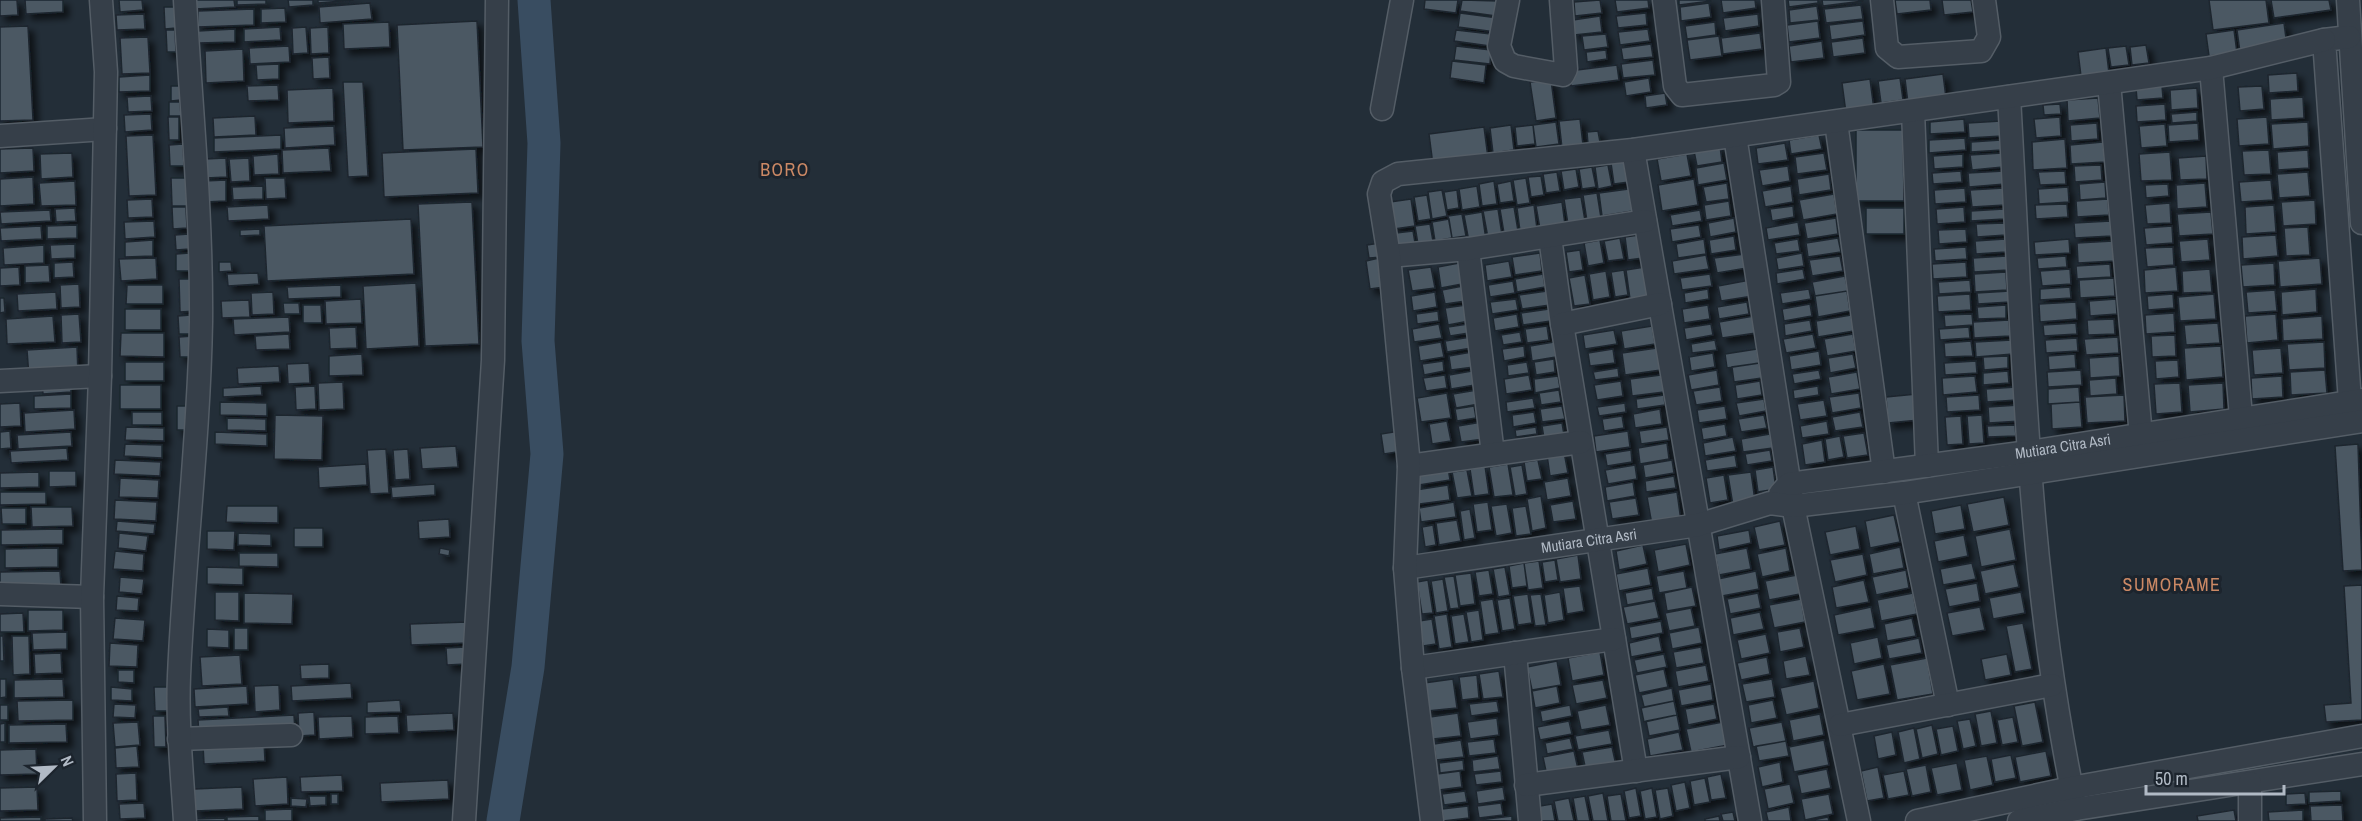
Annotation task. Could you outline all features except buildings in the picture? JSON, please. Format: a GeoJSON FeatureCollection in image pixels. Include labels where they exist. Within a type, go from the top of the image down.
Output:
{"type":"FeatureCollection","features":[{"type":"Feature","properties":{"kind":"street"},"geometry":{"type":"LineString","coordinates":[[95,821],[92,597],[100,376],[105,129],[105,53],[101,0]]}},
{"type":"Feature","properties":{"kind":"street"},"geometry":{"type":"LineString","coordinates":[[185,0],[200,233],[201,322],[197,429],[179,678],[179,739],[185,821]]}},
{"type":"Feature","properties":{"kind":"street"},"geometry":{"type":"LineString","coordinates":[[464,821],[493,360],[497,0]]}},
{"type":"Feature","properties":{"kind":"street"},"geometry":{"type":"LineString","coordinates":[[1382,110],[1402,0]]}},
{"type":"Feature","properties":{"kind":"street"},"geometry":{"type":"LineString","coordinates":[[1508,0],[1499,46],[1505,62],[1514,66],[1563,75],[1566,69],[1561,0]]}},
{"type":"Feature","properties":{"kind":"street"},"geometry":{"type":"LineString","coordinates":[[1664,0],[1675,86],[1682,95],[1774,85],[1779,82],[1773,0]]}},
{"type":"Feature","properties":{"kind":"street"},"geometry":{"type":"LineString","coordinates":[[1882,0],[1887,48],[1898,57],[1981,51],[1989,36],[1984,0]]}},
{"type":"Feature","properties":{"kind":"street"},"geometry":{"type":"LineString","coordinates":[[2352,1],[2349,37],[2362,224]]}},
{"type":"Feature","properties":{"kind":"street"},"geometry":{"type":"LineString","coordinates":[[1432,821],[1413,668],[1405,568],[1408,466],[1389,256],[1378,194],[1383,182],[1390,177],[1633,150],[2211,68],[2324,40],[2349,37]]}},
{"type":"Feature","properties":{"kind":"street"},"geometry":{"type":"LineString","coordinates":[[2324,40],[2356,411]]}},
{"type":"Feature","properties":{"kind":"street"},"geometry":{"type":"LineString","coordinates":[[2211,68],[2241,417]]}},
{"type":"Feature","properties":{"kind":"street"},"geometry":{"type":"LineString","coordinates":[[2109,83],[2141,435]]}},
{"type":"Feature","properties":{"kind":"street"},"geometry":{"type":"LineString","coordinates":[[2009,97],[2029,462],[2052,685],[2073,798]]}},
{"type":"Feature","properties":{"kind":"street"},"geometry":{"type":"LineString","coordinates":[[1913,111],[1927,465]]}},
{"type":"Feature","properties":{"kind":"street"},"geometry":{"type":"LineString","coordinates":[[1836,122],[1884,472]]}},
{"type":"Feature","properties":{"kind":"street"},"geometry":{"type":"LineString","coordinates":[[0,136],[105,129]]}},
{"type":"Feature","properties":{"kind":"street"},"geometry":{"type":"LineString","coordinates":[[1735,136],[1791,495],[1859,821]]}},
{"type":"Feature","properties":{"kind":"street"},"geometry":{"type":"LineString","coordinates":[[1633,150],[1750,821]]}},
{"type":"Feature","properties":{"kind":"street"},"geometry":{"type":"LineString","coordinates":[[1389,256],[1468,249],[1645,221]]}},
{"type":"Feature","properties":{"kind":"street"},"geometry":{"type":"LineString","coordinates":[[1550,237],[1581,442],[1636,771]]}},
{"type":"Feature","properties":{"kind":"street"},"geometry":{"type":"LineString","coordinates":[[1468,249],[1493,454]]}},
{"type":"Feature","properties":{"kind":"street"},"geometry":{"type":"LineString","coordinates":[[1562,324],[1660,304]]}},
{"type":"Feature","properties":{"kind":"street"},"geometry":{"type":"LineString","coordinates":[[0,381],[100,376]]}},
{"type":"Feature","properties":{"kind":"street","name":"Mutiara Citra Asri"},"geometry":{"type":"LineString","coordinates":[[1791,495],[1904,493],[2141,435],[2241,417],[2356,411]]}},
{"type":"Feature","properties":{"kind":"street","name":"Mutiara Citra Asri"},"geometry":{"type":"LineString","coordinates":[[1405,568],[1598,542],[1698,525],[1791,495],[1884,472],[1927,465],[2029,462],[2356,411]]}},
{"type":"Feature","properties":{"kind":"street"},"geometry":{"type":"LineString","coordinates":[[1408,466],[1581,442]]}},
{"type":"Feature","properties":{"kind":"street"},"geometry":{"type":"LineString","coordinates":[[1904,493],[1948,705]]}},
{"type":"Feature","properties":{"kind":"street"},"geometry":{"type":"LineString","coordinates":[[0,594],[92,597]]}},
{"type":"Feature","properties":{"kind":"street"},"geometry":{"type":"LineString","coordinates":[[1413,668],[1614,639]]}},
{"type":"Feature","properties":{"kind":"street"},"geometry":{"type":"LineString","coordinates":[[1515,653],[1530,821]]}},
{"type":"Feature","properties":{"kind":"street"},"geometry":{"type":"LineString","coordinates":[[1840,725],[2052,685]]}},
{"type":"Feature","properties":{"kind":"street"},"geometry":{"type":"LineString","coordinates":[[179,739],[291,735]]}},
{"type":"Feature","properties":{"kind":"street"},"geometry":{"type":"LineString","coordinates":[[2019,821],[2073,798],[2362,736]]}},
{"type":"Feature","properties":{"kind":"street"},"geometry":{"type":"LineString","coordinates":[[1526,785],[1739,757]]}},
{"type":"Feature","properties":{"kind":"street"},"geometry":{"type":"LineString","coordinates":[[1917,821],[2073,798],[2250,783],[2362,764]]}},
{"type":"Feature","properties":{"kind":"street"},"geometry":{"type":"LineString","coordinates":[[2250,783],[2250,821]]}},
{"type":"Feature","properties":{"kind":"waterway"},"geometry":{"type":"LineString","coordinates":[[503,821],[528,667],[547,454],[538,341],[544,143],[534,0]]}},
{"type":"Feature","properties":{"kind":"district","name":"BORO"},"geometry":{"type":"Point","coordinates":[785,170]}},
{"type":"Feature","properties":{"kind":"district","name":"SUMORAME"},"geometry":{"type":"Point","coordinates":[2172,585]}}]}
